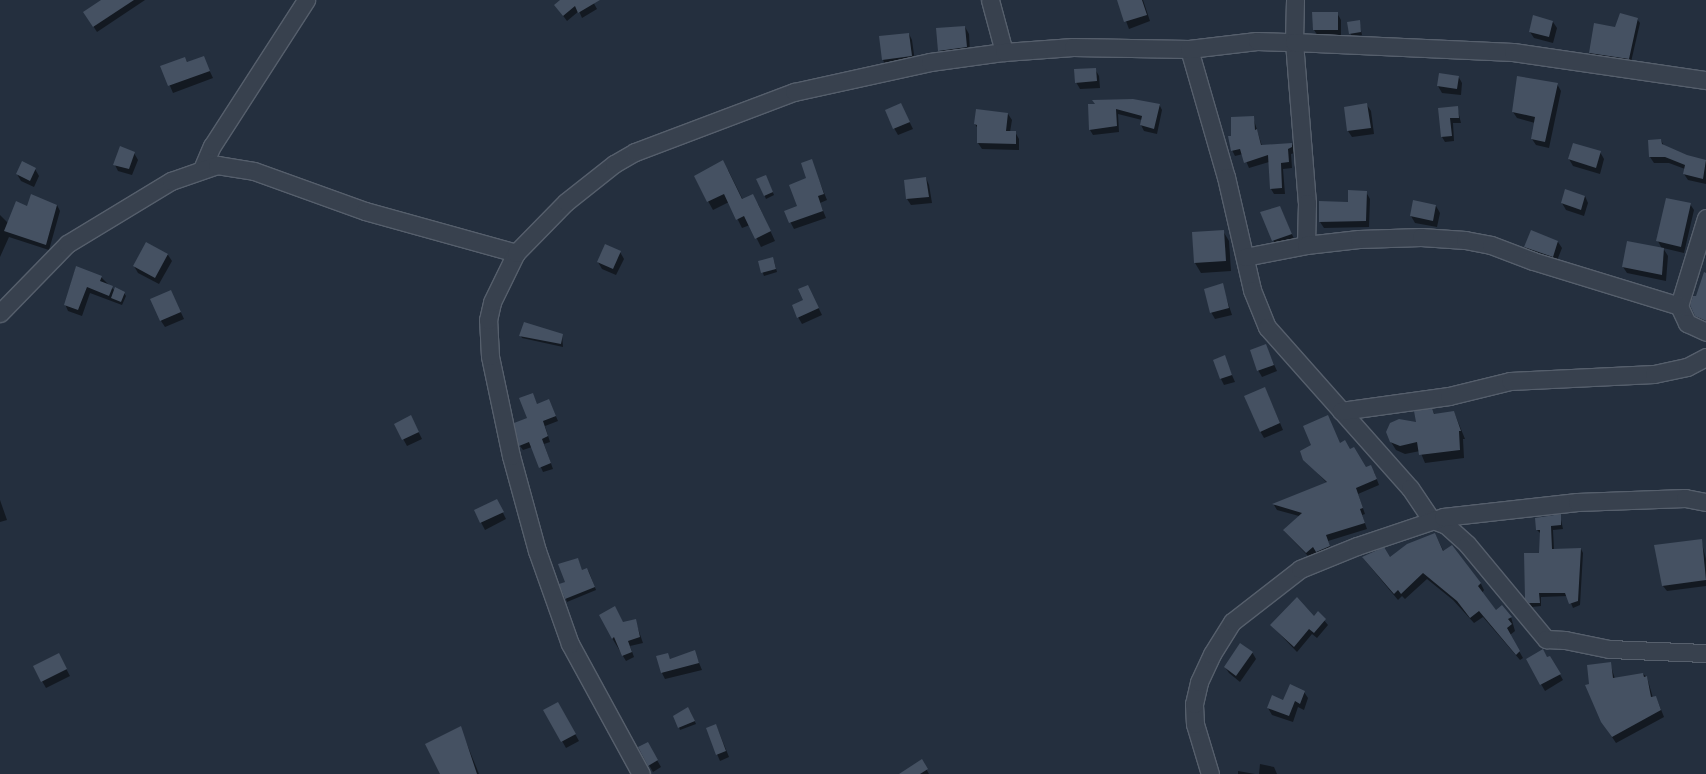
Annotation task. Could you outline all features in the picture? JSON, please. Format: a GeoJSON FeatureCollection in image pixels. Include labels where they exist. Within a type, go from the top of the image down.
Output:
{"type":"FeatureCollection","features":[{"type":"Feature","properties":{"kind":"street"},"geometry":{"type":"LineString","coordinates":[[202,169],[212,146],[306,0]]}},
{"type":"Feature","properties":{"kind":"street"},"geometry":{"type":"LineString","coordinates":[[990,0],[1004,52]]}},
{"type":"Feature","properties":{"kind":"street"},"geometry":{"type":"LineString","coordinates":[[1295,0],[1294,42],[1308,203],[1306,245]]}},
{"type":"Feature","properties":{"kind":"street"},"geometry":{"type":"LineString","coordinates":[[641,774],[570,644],[537,552],[507,441],[490,356],[488,320],[492,302],[516,253],[566,202],[614,164],[635,152],[794,92],[930,62],[1004,52],[1073,47],[1189,49],[1257,40],[1513,52],[1706,80]]}},
{"type":"Feature","properties":{"kind":"street"},"geometry":{"type":"LineString","coordinates":[[1189,49],[1245,257],[1252,290],[1267,327],[1410,488],[1431,519],[1446,525],[1467,544],[1546,639],[1564,640],[1609,649],[1706,653]]}},
{"type":"Feature","properties":{"kind":"street"},"geometry":{"type":"LineString","coordinates":[[0,313],[68,244],[171,181],[216,164],[254,171],[365,210],[516,253]]}},
{"type":"Feature","properties":{"kind":"street"},"geometry":{"type":"LineString","coordinates":[[1706,218],[1679,306],[1687,323],[1706,332]]}},
{"type":"Feature","properties":{"kind":"street"},"geometry":{"type":"LineString","coordinates":[[1245,257],[1306,245],[1360,239],[1421,238],[1465,240],[1491,245],[1533,261],[1679,306]]}},
{"type":"Feature","properties":{"kind":"street"},"geometry":{"type":"LineString","coordinates":[[1341,411],[1449,396],[1510,381],[1654,374],[1687,367],[1706,357]]}},
{"type":"Feature","properties":{"kind":"street"},"geometry":{"type":"LineString","coordinates":[[1210,774],[1195,724],[1194,704],[1199,682],[1212,654],[1232,622],[1300,569],[1431,519],[1577,502],[1685,498],[1706,502]]}},
{"type":"Feature","properties":{"kind":"building"},"geometry":{"type":"Polygon","coordinates":[[[101,0],[134,0],[93,27],[83,12],[101,0]]]}},
{"type":"Feature","properties":{"kind":"building"},"geometry":{"type":"Polygon","coordinates":[[[560,0],[600,0],[578,13],[575,6],[563,16],[554,5],[560,0]]]}},
{"type":"Feature","properties":{"kind":"building"},"geometry":{"type":"Polygon","coordinates":[[[1117,0],[1142,0],[1147,15],[1124,22],[1117,0]]]}},
{"type":"Feature","properties":{"kind":"building"},"geometry":{"type":"Polygon","coordinates":[[[1312,12],[1338,12],[1338,30],[1313,30],[1312,12]]]}},
{"type":"Feature","properties":{"kind":"building"},"geometry":{"type":"Polygon","coordinates":[[[1620,13],[1638,18],[1629,59],[1589,53],[1594,23],[1615,27],[1620,13]]]}},
{"type":"Feature","properties":{"kind":"building"},"geometry":{"type":"Polygon","coordinates":[[[1533,15],[1553,21],[1549,37],[1529,32],[1533,15]]]}},
{"type":"Feature","properties":{"kind":"building"},"geometry":{"type":"Polygon","coordinates":[[[1360,20],[1361,32],[1349,34],[1347,22],[1360,20]]]}},
{"type":"Feature","properties":{"kind":"building"},"geometry":{"type":"Polygon","coordinates":[[[965,26],[967,47],[938,51],[936,28],[965,26]]]}},
{"type":"Feature","properties":{"kind":"building"},"geometry":{"type":"Polygon","coordinates":[[[909,33],[912,56],[882,60],[879,36],[909,33]]]}},
{"type":"Feature","properties":{"kind":"building"},"geometry":{"type":"Polygon","coordinates":[[[204,56],[210,71],[168,86],[160,66],[185,57],[187,62],[204,56]]]}},
{"type":"Feature","properties":{"kind":"building"},"geometry":{"type":"Polygon","coordinates":[[[1096,68],[1097,81],[1075,83],[1074,69],[1096,68]]]}},
{"type":"Feature","properties":{"kind":"building"},"geometry":{"type":"Polygon","coordinates":[[[1439,73],[1459,76],[1457,89],[1437,86],[1439,73]]]}},
{"type":"Feature","properties":{"kind":"building"},"geometry":{"type":"Polygon","coordinates":[[[1517,76],[1558,83],[1545,142],[1531,139],[1535,117],[1512,112],[1517,76]]]}},
{"type":"Feature","properties":{"kind":"building"},"geometry":{"type":"Polygon","coordinates":[[[1133,99],[1160,104],[1154,129],[1140,125],[1142,116],[1116,109],[1117,126],[1089,130],[1088,104],[1095,104],[1092,100],[1133,99]]]}},
{"type":"Feature","properties":{"kind":"building"},"geometry":{"type":"Polygon","coordinates":[[[901,103],[910,122],[893,129],[885,110],[901,103]]]}},
{"type":"Feature","properties":{"kind":"building"},"geometry":{"type":"Polygon","coordinates":[[[1367,103],[1371,128],[1347,131],[1344,107],[1367,103]]]}},
{"type":"Feature","properties":{"kind":"building"},"geometry":{"type":"Polygon","coordinates":[[[1458,106],[1459,118],[1450,118],[1452,136],[1441,137],[1438,108],[1458,106]]]}},
{"type":"Feature","properties":{"kind":"building"},"geometry":{"type":"Polygon","coordinates":[[[976,109],[1008,113],[1006,131],[1016,131],[1016,144],[977,143],[977,125],[974,124],[976,109]]]}},
{"type":"Feature","properties":{"kind":"building"},"geometry":{"type":"Polygon","coordinates":[[[1254,116],[1255,130],[1257,129],[1261,145],[1292,143],[1292,147],[1288,149],[1289,162],[1281,163],[1282,188],[1270,189],[1268,155],[1244,163],[1240,149],[1231,151],[1228,136],[1231,136],[1231,117],[1254,116]]]}},
{"type":"Feature","properties":{"kind":"building"},"geometry":{"type":"Polygon","coordinates":[[[1661,139],[1662,144],[1687,155],[1706,160],[1703,179],[1683,174],[1685,165],[1665,157],[1649,157],[1648,140],[1661,139]]]}},
{"type":"Feature","properties":{"kind":"building"},"geometry":{"type":"Polygon","coordinates":[[[1573,143],[1601,151],[1596,168],[1568,159],[1573,143]]]}},
{"type":"Feature","properties":{"kind":"building"},"geometry":{"type":"Polygon","coordinates":[[[120,146],[135,152],[129,169],[113,165],[120,146]]]}},
{"type":"Feature","properties":{"kind":"building"},"geometry":{"type":"Polygon","coordinates":[[[812,159],[824,194],[818,196],[823,211],[789,223],[784,211],[797,206],[789,185],[806,178],[801,163],[812,159]]]}},
{"type":"Feature","properties":{"kind":"building"},"geometry":{"type":"Polygon","coordinates":[[[723,160],[742,199],[753,194],[771,231],[755,239],[744,216],[736,220],[724,194],[707,202],[694,176],[723,160]]]}},
{"type":"Feature","properties":{"kind":"building"},"geometry":{"type":"Polygon","coordinates":[[[22,161],[36,168],[30,181],[16,174],[22,161]]]}},
{"type":"Feature","properties":{"kind":"building"},"geometry":{"type":"Polygon","coordinates":[[[766,175],[773,192],[764,196],[756,179],[766,175]]]}},
{"type":"Feature","properties":{"kind":"building"},"geometry":{"type":"Polygon","coordinates":[[[926,177],[929,197],[906,199],[904,180],[926,177]]]}},
{"type":"Feature","properties":{"kind":"building"},"geometry":{"type":"Polygon","coordinates":[[[1565,189],[1585,196],[1581,210],[1561,203],[1565,189]]]}},
{"type":"Feature","properties":{"kind":"building"},"geometry":{"type":"Polygon","coordinates":[[[1348,190],[1367,191],[1366,221],[1319,222],[1319,201],[1348,202],[1348,190]]]}},
{"type":"Feature","properties":{"kind":"building"},"geometry":{"type":"Polygon","coordinates":[[[31,194],[57,205],[46,245],[4,231],[16,201],[27,206],[31,194]]]}},
{"type":"Feature","properties":{"kind":"building"},"geometry":{"type":"Polygon","coordinates":[[[1666,198],[1691,203],[1681,247],[1656,241],[1666,198]]]}},
{"type":"Feature","properties":{"kind":"building"},"geometry":{"type":"Polygon","coordinates":[[[1413,200],[1436,205],[1433,221],[1410,216],[1413,200]]]}},
{"type":"Feature","properties":{"kind":"building"},"geometry":{"type":"Polygon","coordinates":[[[1280,206],[1292,234],[1272,241],[1260,212],[1280,206]]]}},
{"type":"Feature","properties":{"kind":"building"},"geometry":{"type":"Polygon","coordinates":[[[1224,230],[1226,261],[1194,263],[1192,232],[1224,230]]]}},
{"type":"Feature","properties":{"kind":"building"},"geometry":{"type":"Polygon","coordinates":[[[1531,230],[1558,241],[1553,257],[1524,247],[1531,230]]]}},
{"type":"Feature","properties":{"kind":"building"},"geometry":{"type":"Polygon","coordinates":[[[1627,241],[1664,248],[1662,275],[1622,267],[1627,241]]]}},
{"type":"Feature","properties":{"kind":"building"},"geometry":{"type":"Polygon","coordinates":[[[146,242],[168,254],[155,278],[133,266],[146,242]]]}},
{"type":"Feature","properties":{"kind":"building"},"geometry":{"type":"Polygon","coordinates":[[[605,244],[621,251],[613,269],[597,262],[605,244]]]}},
{"type":"Feature","properties":{"kind":"building"},"geometry":{"type":"Polygon","coordinates":[[[773,257],[776,269],[761,273],[758,261],[773,257]]]}},
{"type":"Feature","properties":{"kind":"building"},"geometry":{"type":"Polygon","coordinates":[[[76,266],[102,276],[100,281],[113,286],[109,296],[87,287],[78,310],[64,305],[76,266]]]}},
{"type":"Feature","properties":{"kind":"building"},"geometry":{"type":"Polygon","coordinates":[[[1704,272],[1706,273],[1706,321],[1695,316],[1690,305],[1693,296],[1696,296],[1704,272]]]}},
{"type":"Feature","properties":{"kind":"building"},"geometry":{"type":"Polygon","coordinates":[[[1223,283],[1229,308],[1210,313],[1204,289],[1223,283]]]}},
{"type":"Feature","properties":{"kind":"building"},"geometry":{"type":"Polygon","coordinates":[[[808,285],[819,308],[797,318],[792,305],[803,300],[798,289],[808,285]]]}},
{"type":"Feature","properties":{"kind":"building"},"geometry":{"type":"Polygon","coordinates":[[[115,287],[125,292],[121,302],[111,298],[115,287]]]}},
{"type":"Feature","properties":{"kind":"building"},"geometry":{"type":"Polygon","coordinates":[[[171,290],[181,312],[160,321],[150,299],[171,290]]]}},
{"type":"Feature","properties":{"kind":"building"},"geometry":{"type":"Polygon","coordinates":[[[524,322],[563,334],[561,344],[519,336],[524,322]]]}},
{"type":"Feature","properties":{"kind":"building"},"geometry":{"type":"Polygon","coordinates":[[[1266,344],[1274,365],[1257,371],[1250,350],[1266,344]]]}},
{"type":"Feature","properties":{"kind":"building"},"geometry":{"type":"Polygon","coordinates":[[[1225,355],[1232,375],[1220,379],[1213,360],[1225,355]]]}},
{"type":"Feature","properties":{"kind":"building"},"geometry":{"type":"Polygon","coordinates":[[[1265,387],[1280,423],[1260,432],[1244,396],[1265,387]]]}},
{"type":"Feature","properties":{"kind":"building"},"geometry":{"type":"Polygon","coordinates":[[[533,393],[537,404],[549,399],[556,416],[543,421],[548,436],[542,439],[551,463],[539,468],[529,442],[519,446],[514,423],[527,418],[519,398],[533,393]]]}},
{"type":"Feature","properties":{"kind":"building"},"geometry":{"type":"Polygon","coordinates":[[[1432,408],[1434,414],[1454,411],[1461,431],[1459,431],[1460,450],[1419,455],[1417,442],[1400,446],[1390,442],[1386,432],[1390,423],[1399,419],[1416,422],[1414,411],[1432,408]]]}},
{"type":"Feature","properties":{"kind":"building"},"geometry":{"type":"Polygon","coordinates":[[[411,415],[419,432],[402,440],[394,424],[411,415]]]}},
{"type":"Feature","properties":{"kind":"building"},"geometry":{"type":"Polygon","coordinates":[[[1328,415],[1340,443],[1345,440],[1350,449],[1354,447],[1366,467],[1371,465],[1377,479],[1356,488],[1363,508],[1360,509],[1365,523],[1326,535],[1330,546],[1316,552],[1313,547],[1306,553],[1283,530],[1302,513],[1272,504],[1327,482],[1303,460],[1300,451],[1311,445],[1303,426],[1328,415]]]}},
{"type":"Feature","properties":{"kind":"building"},"geometry":{"type":"Polygon","coordinates":[[[497,499],[504,512],[480,523],[474,510],[497,499]]]}},
{"type":"Feature","properties":{"kind":"building"},"geometry":{"type":"Polygon","coordinates":[[[1561,514],[1561,525],[1551,526],[1552,549],[1581,548],[1578,601],[1569,604],[1565,593],[1539,593],[1540,603],[1529,603],[1525,599],[1524,553],[1539,553],[1540,530],[1536,530],[1535,518],[1561,514]]]}},
{"type":"Feature","properties":{"kind":"building"},"geometry":{"type":"Polygon","coordinates":[[[1435,533],[1443,551],[1452,545],[1481,583],[1478,586],[1496,610],[1502,605],[1512,617],[1508,619],[1512,624],[1507,628],[1520,651],[1516,655],[1479,611],[1470,618],[1457,601],[1423,573],[1401,594],[1398,590],[1394,594],[1362,557],[1384,547],[1390,557],[1407,544],[1435,533]]]}},
{"type":"Feature","properties":{"kind":"building"},"geometry":{"type":"Polygon","coordinates":[[[1702,539],[1706,580],[1662,586],[1654,545],[1702,539]]]}},
{"type":"Feature","properties":{"kind":"building"},"geometry":{"type":"Polygon","coordinates":[[[578,558],[582,570],[587,568],[595,587],[565,599],[559,584],[565,582],[558,564],[578,558]]]}},
{"type":"Feature","properties":{"kind":"building"},"geometry":{"type":"Polygon","coordinates":[[[1297,597],[1314,616],[1318,611],[1326,619],[1314,633],[1309,629],[1294,647],[1270,625],[1297,597]]]}},
{"type":"Feature","properties":{"kind":"building"},"geometry":{"type":"Polygon","coordinates":[[[615,606],[623,622],[636,619],[640,637],[628,641],[632,652],[622,656],[614,637],[612,639],[599,615],[615,606]]]}},
{"type":"Feature","properties":{"kind":"building"},"geometry":{"type":"Polygon","coordinates":[[[1240,643],[1253,652],[1236,676],[1224,667],[1240,643]]]}},
{"type":"Feature","properties":{"kind":"building"},"geometry":{"type":"Polygon","coordinates":[[[1543,649],[1547,657],[1550,656],[1561,674],[1540,685],[1526,659],[1543,649]]]}},
{"type":"Feature","properties":{"kind":"building"},"geometry":{"type":"Polygon","coordinates":[[[695,650],[699,663],[661,673],[656,656],[668,653],[670,659],[695,650]]]}},
{"type":"Feature","properties":{"kind":"building"},"geometry":{"type":"Polygon","coordinates":[[[59,653],[67,669],[41,682],[33,666],[59,653]]]}},
{"type":"Feature","properties":{"kind":"building"},"geometry":{"type":"Polygon","coordinates":[[[1611,662],[1613,678],[1643,673],[1644,677],[1647,676],[1651,697],[1656,696],[1661,710],[1612,737],[1601,722],[1585,685],[1589,684],[1587,665],[1611,662]]]}},
{"type":"Feature","properties":{"kind":"building"},"geometry":{"type":"Polygon","coordinates":[[[1290,684],[1305,691],[1300,704],[1295,701],[1289,716],[1267,708],[1272,695],[1283,700],[1290,684]]]}},
{"type":"Feature","properties":{"kind":"building"},"geometry":{"type":"Polygon","coordinates":[[[558,702],[576,734],[561,742],[543,710],[558,702]]]}},
{"type":"Feature","properties":{"kind":"building"},"geometry":{"type":"Polygon","coordinates":[[[688,707],[695,721],[678,728],[673,716],[688,707]]]}},
{"type":"Feature","properties":{"kind":"building"},"geometry":{"type":"Polygon","coordinates":[[[716,724],[726,751],[716,755],[706,728],[716,724]]]}},
{"type":"Feature","properties":{"kind":"building"},"geometry":{"type":"Polygon","coordinates":[[[461,726],[477,774],[440,774],[425,744],[461,726]]]}},
{"type":"Feature","properties":{"kind":"building"},"geometry":{"type":"Polygon","coordinates":[[[648,742],[658,760],[648,766],[638,747],[648,742]]]}},
{"type":"Feature","properties":{"kind":"building"},"geometry":{"type":"Polygon","coordinates":[[[922,759],[928,769],[920,774],[899,774],[922,759]]]}}]}
